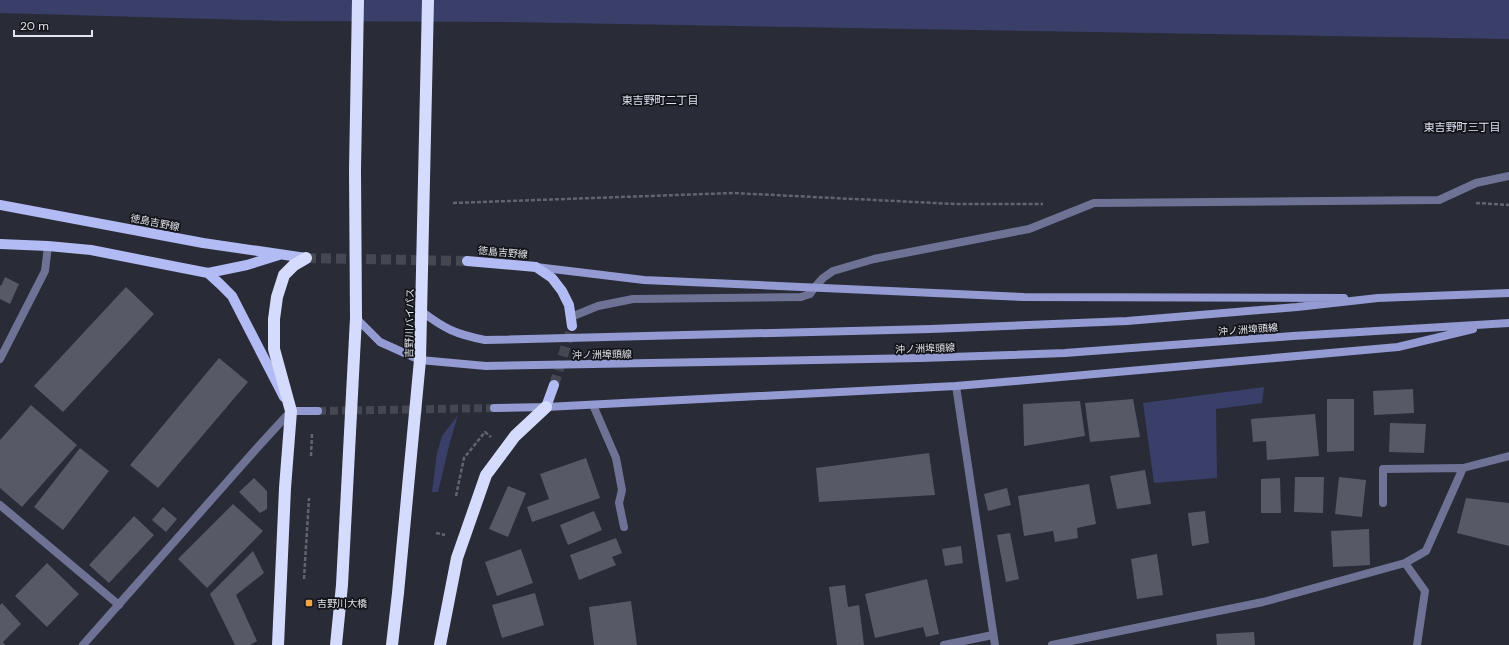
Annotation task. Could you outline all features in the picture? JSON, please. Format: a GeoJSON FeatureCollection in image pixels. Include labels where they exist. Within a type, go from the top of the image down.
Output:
{"type":"FeatureCollection","features":[{"type":"Feature","properties":{"kind":"highway"},"geometry":{"type":"LineString","coordinates":[[336,645],[342,585],[356,318],[355,170],[358,0]]}},
{"type":"Feature","properties":{"kind":"highway","name":"吉野川バイパス"},"geometry":{"type":"LineString","coordinates":[[392,645],[420,360],[428,0]]}},
{"type":"Feature","properties":{"kind":"highway"},"geometry":{"type":"LineString","coordinates":[[278,645],[285,488],[291,411],[274,349],[274,319],[276,297],[284,275],[294,265],[306,258]]}},
{"type":"Feature","properties":{"kind":"highway"},"geometry":{"type":"LineString","coordinates":[[440,645],[457,558],[486,475],[515,436],[546,407]]}},
{"type":"Feature","properties":{"kind":"main road","name":"徳島吉野線"},"geometry":{"type":"LineString","coordinates":[[0,205],[203,243],[306,258]]}},
{"type":"Feature","properties":{"kind":"main road"},"geometry":{"type":"LineString","coordinates":[[0,244],[91,250],[208,274],[247,265],[281,254]]}},
{"type":"Feature","properties":{"kind":"main road","name":"徳島吉野線"},"geometry":{"type":"LineString","coordinates":[[467,261],[536,268],[552,278],[562,291],[569,305],[572,321]]}},
{"type":"Feature","properties":{"kind":"main road"},"geometry":{"type":"LineString","coordinates":[[536,268],[644,280],[1024,297],[1378,298]]}},
{"type":"Feature","properties":{"kind":"main road"},"geometry":{"type":"LineString","coordinates":[[208,274],[232,296],[291,411],[318,411]]}},
{"type":"Feature","properties":{"kind":"main road","name":"沖ノ洲埠頭線"},"geometry":{"type":"LineString","coordinates":[[421,311],[441,326],[461,335],[485,340],[931,329],[1127,321],[1297,307],[1378,298],[1509,293]]}},
{"type":"Feature","properties":{"kind":"main road","name":"沖ノ洲埠頭線"},"geometry":{"type":"LineString","coordinates":[[356,318],[380,342],[420,360],[486,366],[921,358],[1065,353],[1509,323]]}},
{"type":"Feature","properties":{"kind":"main road"},"geometry":{"type":"LineString","coordinates":[[494,408],[593,405],[956,386],[1398,347],[1496,324]]}},
{"type":"Feature","properties":{"kind":"main road"},"geometry":{"type":"LineString","coordinates":[[546,407],[554,385]]}},
{"type":"Feature","properties":{"kind":"street"},"geometry":{"type":"LineString","coordinates":[[572,321],[598,306],[633,299],[802,297],[810,294],[823,278],[833,271],[874,259],[1029,228],[1094,204],[1439,200],[1476,183],[1509,176]]}},
{"type":"Feature","properties":{"kind":"street"},"geometry":{"type":"LineString","coordinates":[[0,358],[45,271],[48,246]]}},
{"type":"Feature","properties":{"kind":"street"},"geometry":{"type":"LineString","coordinates":[[956,386],[994,645]]}},
{"type":"Feature","properties":{"kind":"street"},"geometry":{"type":"LineString","coordinates":[[593,405],[616,458],[622,490],[619,503],[624,527]]}},
{"type":"Feature","properties":{"kind":"street"},"geometry":{"type":"LineString","coordinates":[[83,645],[291,411]]}},
{"type":"Feature","properties":{"kind":"street"},"geometry":{"type":"LineString","coordinates":[[1383,503],[1383,469],[1463,468],[1509,456]]}},
{"type":"Feature","properties":{"kind":"street"},"geometry":{"type":"LineString","coordinates":[[1052,645],[1263,602],[1405,563],[1426,551],[1463,468]]}},
{"type":"Feature","properties":{"kind":"street"},"geometry":{"type":"LineString","coordinates":[[0,505],[119,606]]}},
{"type":"Feature","properties":{"kind":"street"},"geometry":{"type":"LineString","coordinates":[[1405,563],[1426,591],[1417,645]]}},
{"type":"Feature","properties":{"kind":"street"},"geometry":{"type":"LineString","coordinates":[[944,645],[993,635]]}},
{"type":"Feature","properties":{"kind":"path"},"geometry":{"type":"LineString","coordinates":[[453,203],[733,193],[955,204],[1047,204]]}},
{"type":"Feature","properties":{"kind":"path"},"geometry":{"type":"LineString","coordinates":[[455,502],[464,458],[485,432],[496,441]]}},
{"type":"Feature","properties":{"kind":"path"},"geometry":{"type":"LineString","coordinates":[[311,456],[312,434]]}},
{"type":"Feature","properties":{"kind":"path"},"geometry":{"type":"LineString","coordinates":[[304,579],[309,498]]}},
{"type":"Feature","properties":{"kind":"shaded area"},"geometry":{"type":"Polygon","coordinates":[[[0,0],[1509,0],[1509,39],[503,22],[286,21],[0,13],[0,0]]]}},
{"type":"Feature","properties":{"kind":"shaded area"},"geometry":{"type":"Polygon","coordinates":[[[1264,387],[1262,403],[1216,409],[1217,478],[1154,483],[1143,403],[1264,387]]]}},
{"type":"Feature","properties":{"kind":"shaded area"},"geometry":{"type":"Polygon","coordinates":[[[458,415],[438,492],[432,492],[437,453],[442,436],[458,415]]]}},
{"type":"Feature","properties":{"kind":"building"},"geometry":{"type":"Polygon","coordinates":[[[5,277],[19,284],[10,304],[0,299],[0,285],[1,286],[5,277]]]}},
{"type":"Feature","properties":{"kind":"building"},"geometry":{"type":"Polygon","coordinates":[[[126,287],[154,314],[63,412],[34,386],[126,287]]]}},
{"type":"Feature","properties":{"kind":"building"},"geometry":{"type":"Polygon","coordinates":[[[219,358],[248,382],[158,488],[130,465],[219,358]]]}},
{"type":"Feature","properties":{"kind":"building"},"geometry":{"type":"Polygon","coordinates":[[[1413,389],[1414,413],[1374,415],[1373,391],[1413,389]]]}},
{"type":"Feature","properties":{"kind":"building"},"geometry":{"type":"Polygon","coordinates":[[[1133,399],[1140,437],[1090,442],[1085,403],[1133,399]]]}},
{"type":"Feature","properties":{"kind":"building"},"geometry":{"type":"Polygon","coordinates":[[[1327,399],[1354,399],[1354,451],[1327,452],[1327,399]]]}},
{"type":"Feature","properties":{"kind":"building"},"geometry":{"type":"Polygon","coordinates":[[[1080,401],[1085,436],[1024,446],[1023,404],[1080,401]]]}},
{"type":"Feature","properties":{"kind":"building"},"geometry":{"type":"Polygon","coordinates":[[[31,405],[77,445],[22,507],[0,488],[0,440],[31,405]]]}},
{"type":"Feature","properties":{"kind":"building"},"geometry":{"type":"Polygon","coordinates":[[[1315,414],[1319,456],[1267,460],[1266,441],[1253,442],[1251,419],[1315,414]]]}},
{"type":"Feature","properties":{"kind":"building"},"geometry":{"type":"Polygon","coordinates":[[[1390,423],[1426,424],[1424,453],[1389,452],[1390,423]]]}},
{"type":"Feature","properties":{"kind":"building"},"geometry":{"type":"Polygon","coordinates":[[[80,448],[109,471],[63,530],[34,507],[80,448]]]}},
{"type":"Feature","properties":{"kind":"building"},"geometry":{"type":"Polygon","coordinates":[[[929,453],[935,495],[819,502],[816,468],[929,453]]]}},
{"type":"Feature","properties":{"kind":"building"},"geometry":{"type":"Polygon","coordinates":[[[586,458],[600,498],[532,522],[527,507],[549,499],[540,474],[586,458]]]}},
{"type":"Feature","properties":{"kind":"building"},"geometry":{"type":"Polygon","coordinates":[[[1145,470],[1151,504],[1117,509],[1110,476],[1145,470]]]}},
{"type":"Feature","properties":{"kind":"building"},"geometry":{"type":"Polygon","coordinates":[[[1295,477],[1324,477],[1323,513],[1294,512],[1295,477]]]}},
{"type":"Feature","properties":{"kind":"building"},"geometry":{"type":"Polygon","coordinates":[[[1339,477],[1366,480],[1362,517],[1335,514],[1339,477]]]}},
{"type":"Feature","properties":{"kind":"building"},"geometry":{"type":"Polygon","coordinates":[[[254,478],[267,491],[267,509],[260,513],[239,492],[254,478]]]}},
{"type":"Feature","properties":{"kind":"building"},"geometry":{"type":"Polygon","coordinates":[[[1280,478],[1281,513],[1261,513],[1261,479],[1280,478]]]}},
{"type":"Feature","properties":{"kind":"building"},"geometry":{"type":"Polygon","coordinates":[[[1089,484],[1096,524],[1077,528],[1078,538],[1055,542],[1053,531],[1024,536],[1018,496],[1089,484]]]}},
{"type":"Feature","properties":{"kind":"building"},"geometry":{"type":"Polygon","coordinates":[[[508,486],[526,493],[508,537],[489,529],[508,486]]]}},
{"type":"Feature","properties":{"kind":"building"},"geometry":{"type":"Polygon","coordinates":[[[1007,488],[1011,505],[988,511],[984,494],[1007,488]]]}},
{"type":"Feature","properties":{"kind":"building"},"geometry":{"type":"Polygon","coordinates":[[[1466,498],[1509,503],[1509,546],[1457,533],[1466,498]]]}},
{"type":"Feature","properties":{"kind":"building"},"geometry":{"type":"Polygon","coordinates":[[[233,504],[263,531],[207,588],[178,559],[233,504]]]}},
{"type":"Feature","properties":{"kind":"building"},"geometry":{"type":"Polygon","coordinates":[[[163,507],[177,519],[166,532],[152,520],[163,507]]]}},
{"type":"Feature","properties":{"kind":"building"},"geometry":{"type":"Polygon","coordinates":[[[594,511],[602,530],[568,545],[560,525],[594,511]]]}},
{"type":"Feature","properties":{"kind":"building"},"geometry":{"type":"Polygon","coordinates":[[[1205,511],[1209,543],[1192,546],[1188,513],[1205,511]]]}},
{"type":"Feature","properties":{"kind":"building"},"geometry":{"type":"Polygon","coordinates":[[[134,516],[154,535],[109,583],[89,565],[134,516]]]}},
{"type":"Feature","properties":{"kind":"building"},"geometry":{"type":"Polygon","coordinates":[[[1369,529],[1370,565],[1333,567],[1331,531],[1369,529]]]}},
{"type":"Feature","properties":{"kind":"building"},"geometry":{"type":"Polygon","coordinates":[[[1010,533],[1019,579],[1006,582],[997,535],[1010,533]]]}},
{"type":"Feature","properties":{"kind":"building"},"geometry":{"type":"Polygon","coordinates":[[[616,538],[622,553],[612,557],[616,565],[579,580],[570,555],[616,538]]]}},
{"type":"Feature","properties":{"kind":"building"},"geometry":{"type":"Polygon","coordinates":[[[961,546],[963,563],[945,566],[942,549],[961,546]]]}},
{"type":"Feature","properties":{"kind":"building"},"geometry":{"type":"Polygon","coordinates":[[[521,549],[533,583],[497,596],[485,562],[521,549]]]}},
{"type":"Feature","properties":{"kind":"building"},"geometry":{"type":"Polygon","coordinates":[[[253,551],[264,573],[236,595],[257,641],[250,645],[235,645],[210,594],[253,551]]]}},
{"type":"Feature","properties":{"kind":"building"},"geometry":{"type":"Polygon","coordinates":[[[1157,554],[1163,595],[1137,599],[1131,559],[1157,554]]]}},
{"type":"Feature","properties":{"kind":"building"},"geometry":{"type":"Polygon","coordinates":[[[47,563],[79,594],[47,627],[15,596],[47,563]]]}},
{"type":"Feature","properties":{"kind":"building"},"geometry":{"type":"Polygon","coordinates":[[[927,579],[939,634],[926,637],[923,627],[875,638],[865,594],[927,579]]]}},
{"type":"Feature","properties":{"kind":"building"},"geometry":{"type":"Polygon","coordinates":[[[845,585],[848,607],[859,605],[864,645],[837,645],[829,587],[845,585]]]}},
{"type":"Feature","properties":{"kind":"building"},"geometry":{"type":"Polygon","coordinates":[[[535,593],[544,625],[502,638],[492,605],[535,593]]]}},
{"type":"Feature","properties":{"kind":"building"},"geometry":{"type":"Polygon","coordinates":[[[631,601],[637,645],[594,645],[589,607],[631,601]]]}},
{"type":"Feature","properties":{"kind":"building"},"geometry":{"type":"Polygon","coordinates":[[[2,603],[21,624],[3,642],[5,645],[0,645],[0,605],[2,603]]]}},
{"type":"Feature","properties":{"kind":"building"},"geometry":{"type":"Polygon","coordinates":[[[1254,632],[1255,645],[1217,645],[1216,634],[1254,632]]]}},
{"type":"Feature","properties":{"kind":"tunnel"},"geometry":{"type":"LineString","coordinates":[[306,258],[467,261]]}},
{"type":"Feature","properties":{"kind":"tunnel"},"geometry":{"type":"LineString","coordinates":[[554,385],[572,326]]}},
{"type":"Feature","properties":{"kind":"tunnel"},"geometry":{"type":"LineString","coordinates":[[318,411],[494,408]]}},
{"type":"Feature","properties":{"kind":"place","name":"吉野川大橋"},"geometry":{"type":"Point","coordinates":[309,603]}},
{"type":"Feature","properties":{"kind":"district","name":"東吉野町二丁目"},"geometry":{"type":"Point","coordinates":[660,100]}},
{"type":"Feature","properties":{"kind":"district","name":"東吉野町三丁目"},"geometry":{"type":"Point","coordinates":[1462,127]}}]}
